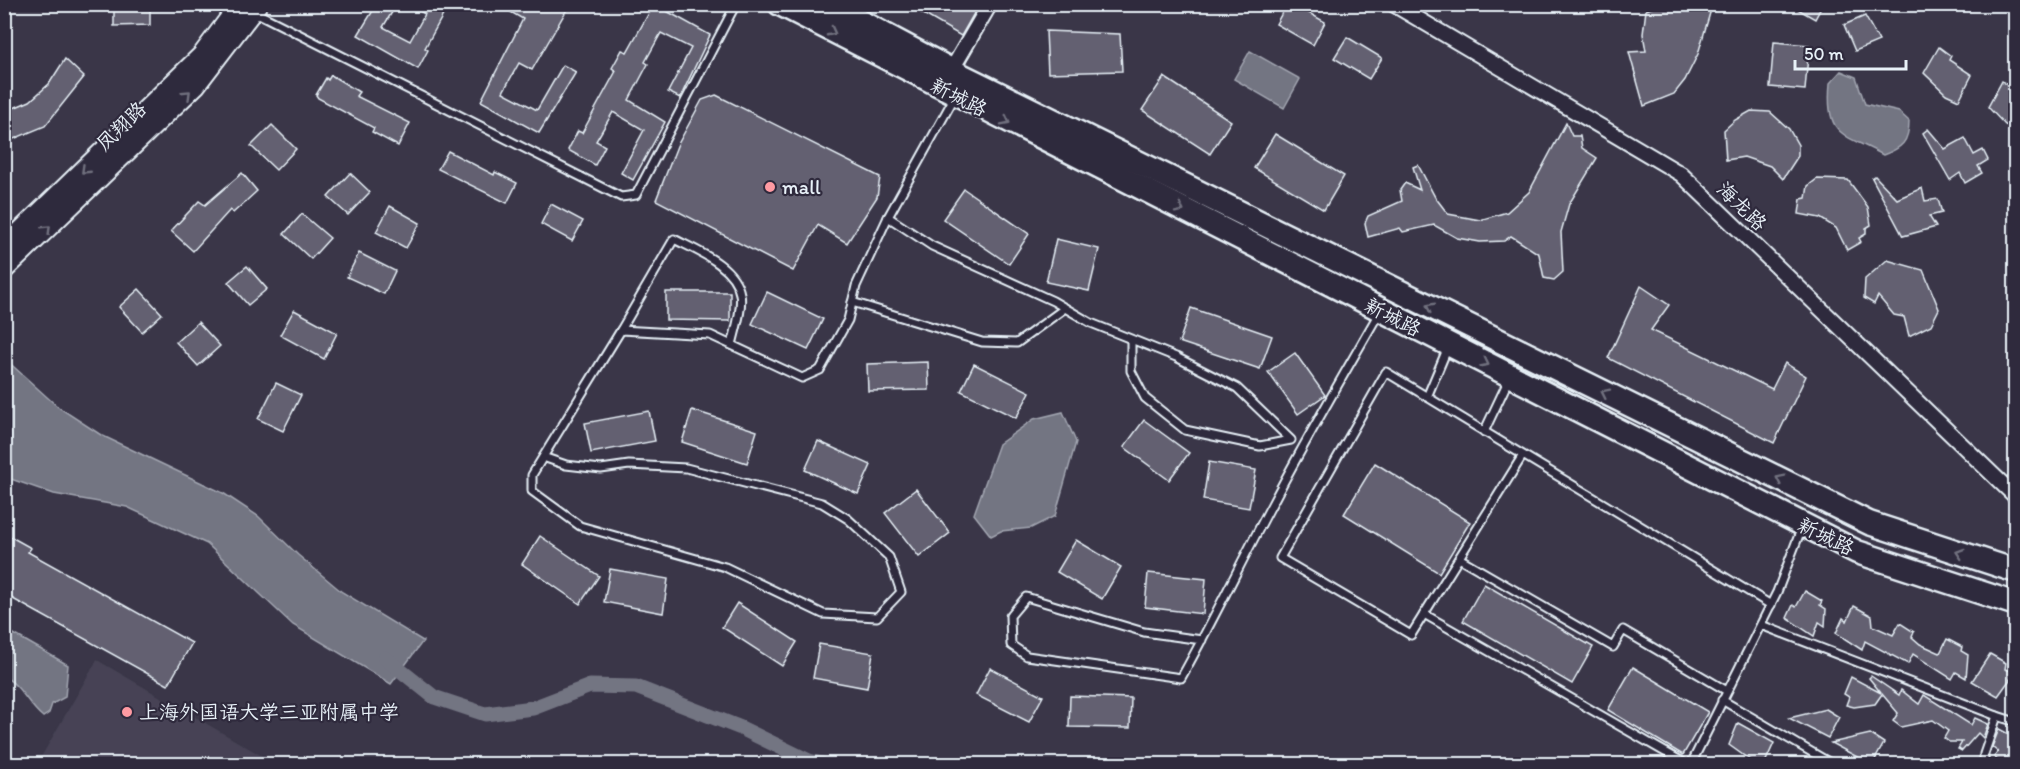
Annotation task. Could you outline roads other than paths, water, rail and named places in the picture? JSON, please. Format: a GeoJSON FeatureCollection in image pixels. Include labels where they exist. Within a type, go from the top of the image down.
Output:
{"type":"FeatureCollection","features":[{"type":"Feature","properties":{"kind":"main road","name":"新城路"},"geometry":{"type":"LineString","coordinates":[[780,4],[1869,523],[2016,571]]}},
{"type":"Feature","properties":{"kind":"main road","name":"新城路"},"geometry":{"type":"LineString","coordinates":[[827,4],[949,85],[1381,311],[1857,552],[2016,604]]}},
{"type":"Feature","properties":{"kind":"street"},"geometry":{"type":"LineString","coordinates":[[949,85],[990,4]]}},
{"type":"Feature","properties":{"kind":"street","name":"海龙路"},"geometry":{"type":"LineString","coordinates":[[1393,4],[1681,174],[2016,497]]}},
{"type":"Feature","properties":{"kind":"street","name":"凤翔路"},"geometry":{"type":"LineString","coordinates":[[4,248],[250,7]]}},
{"type":"Feature","properties":{"kind":"street","name":"凤翔路"},"geometry":{"type":"LineString","coordinates":[[4,270],[196,85],[250,7]]}},
{"type":"Feature","properties":{"kind":"lane"},"geometry":{"type":"LineString","coordinates":[[250,7],[621,197],[636,195],[736,4]]}},
{"type":"Feature","properties":{"kind":"lane"},"geometry":{"type":"LineString","coordinates":[[621,330],[710,335],[802,378],[820,370],[848,320],[856,286],[949,85]]}},
{"type":"Feature","properties":{"kind":"lane"},"geometry":{"type":"LineString","coordinates":[[888,217],[932,246],[1091,322],[1176,357],[1237,388],[1291,440],[1304,447]]}},
{"type":"Feature","properties":{"kind":"lane"},"geometry":{"type":"LineString","coordinates":[[543,457],[566,465],[601,469],[629,465],[686,468],[822,503],[848,519],[889,557],[901,592],[878,617],[824,614],[725,567],[580,526],[532,491],[532,475],[674,239],[707,255],[732,276],[741,295],[732,345]]}},
{"type":"Feature","properties":{"kind":"lane"},"geometry":{"type":"LineString","coordinates":[[852,302],[982,342],[1017,343],[1065,308]]}},
{"type":"Feature","properties":{"kind":"lane"},"geometry":{"type":"LineString","coordinates":[[1202,640],[1144,632],[1026,597],[1010,616],[1011,645],[1027,656],[1181,678],[1202,640],[1304,447],[1381,311]]}},
{"type":"Feature","properties":{"kind":"lane"},"geometry":{"type":"LineString","coordinates":[[1131,339],[1131,371],[1145,398],[1185,430],[1260,446],[1291,440]]}},
{"type":"Feature","properties":{"kind":"lane"},"geometry":{"type":"LineString","coordinates":[[1427,397],[1449,345]]}},
{"type":"Feature","properties":{"kind":"lane"},"geometry":{"type":"LineString","coordinates":[[1523,455],[1412,635],[1280,558],[1386,372],[1771,605]]}},
{"type":"Feature","properties":{"kind":"lane"},"geometry":{"type":"LineString","coordinates":[[1484,432],[1510,376]]}},
{"type":"Feature","properties":{"kind":"lane"},"geometry":{"type":"LineString","coordinates":[[1691,765],[1771,605],[1803,524]]}},
{"type":"Feature","properties":{"kind":"lane"},"geometry":{"type":"LineString","coordinates":[[1459,558],[1613,646],[1623,630],[1726,691]]}},
{"type":"Feature","properties":{"kind":"lane"},"geometry":{"type":"LineString","coordinates":[[1424,614],[1686,765]]}},
{"type":"Feature","properties":{"kind":"lane"},"geometry":{"type":"LineString","coordinates":[[1761,624],[2016,722]]}},
{"type":"Feature","properties":{"kind":"lane"},"geometry":{"type":"LineString","coordinates":[[1722,700],[1832,765]]}},
{"type":"Feature","properties":{"kind":"lane"},"geometry":{"type":"LineString","coordinates":[[1984,765],[1984,754],[1997,716]]}},
{"type":"Feature","properties":{"kind":"water"},"geometry":{"type":"Polygon","coordinates":[[[1250,51],[1300,79],[1284,108],[1234,79],[1250,51]]]}},
{"type":"Feature","properties":{"kind":"water"},"geometry":{"type":"Polygon","coordinates":[[[1841,71],[1856,77],[1865,104],[1899,112],[1909,121],[1908,134],[1900,147],[1883,155],[1847,137],[1834,124],[1829,101],[1830,83],[1841,71]]]}},
{"type":"Feature","properties":{"kind":"water"},"geometry":{"type":"Polygon","coordinates":[[[4,358],[58,407],[101,435],[223,493],[258,516],[298,555],[342,592],[423,641],[391,684],[293,625],[207,544],[127,507],[54,494],[5,477],[4,358]]]}},
{"type":"Feature","properties":{"kind":"water"},"geometry":{"type":"Polygon","coordinates":[[[1063,412],[1076,442],[1055,516],[1031,528],[1001,531],[991,536],[974,514],[999,444],[1034,419],[1063,412]]]}},
{"type":"Feature","properties":{"kind":"water"},"geometry":{"type":"Polygon","coordinates":[[[5,629],[68,665],[65,697],[52,704],[49,713],[43,717],[5,677],[5,629]]]}},
{"type":"Feature","properties":{"kind":"waterway"},"geometry":{"type":"LineString","coordinates":[[385,658],[434,697],[485,714],[533,708],[590,686],[636,687],[741,728],[809,761],[822,764]]}},
{"type":"Feature","properties":{"kind":"place","name":"mall"},"geometry":{"type":"Point","coordinates":[770,187]}},
{"type":"Feature","properties":{"kind":"place","name":"上海外国语大学三亚附属中学"},"geometry":{"type":"Point","coordinates":[127,712]}}]}
